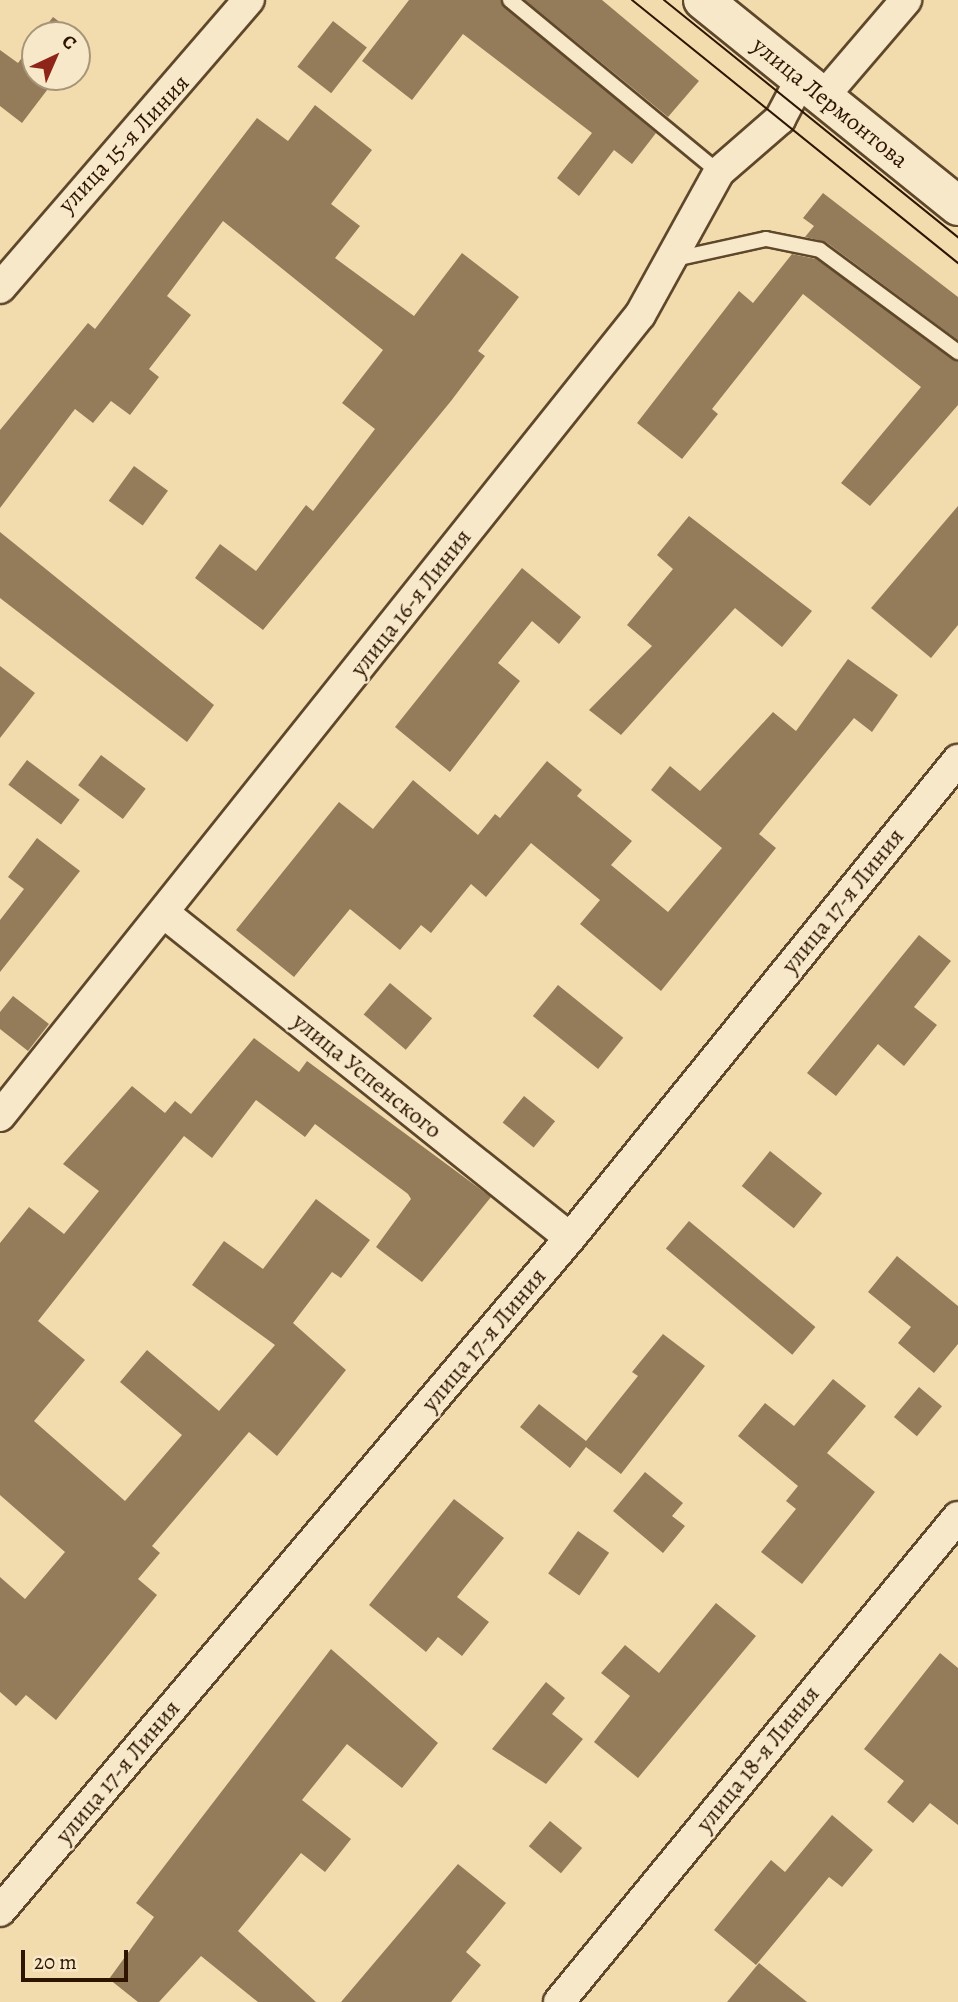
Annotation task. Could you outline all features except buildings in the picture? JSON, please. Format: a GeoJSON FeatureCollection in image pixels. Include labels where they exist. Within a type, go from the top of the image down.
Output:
{"type":"FeatureCollection","features":[{"type":"Feature","properties":{"kind":"main road","name":"улица Лермонтова"},"geometry":{"type":"LineString","coordinates":[[703,0],[958,206]]}},
{"type":"Feature","properties":{"kind":"street","name":"улица 15-я Линия"},"geometry":{"type":"LineString","coordinates":[[0,288],[248,0]]}},
{"type":"Feature","properties":{"kind":"street","name":"улица 16-я Линия"},"geometry":{"type":"LineString","coordinates":[[0,1116],[640,315],[675,259],[719,172],[780,119],[906,0]]}},
{"type":"Feature","properties":{"kind":"street","name":"улица 17-я Линия"},"geometry":{"type":"LineString","coordinates":[[0,1911],[570,1238],[958,760]]}},
{"type":"Feature","properties":{"kind":"street","name":"улица Успенского"},"geometry":{"type":"LineString","coordinates":[[164,913],[570,1238]]}},
{"type":"Feature","properties":{"kind":"street","name":"улица 18-я Линия"},"geometry":{"type":"LineString","coordinates":[[559,2002],[958,1517]]}},
{"type":"Feature","properties":{"kind":"lane"},"geometry":{"type":"LineString","coordinates":[[510,0],[719,172]]}},
{"type":"Feature","properties":{"kind":"lane"},"geometry":{"type":"LineString","coordinates":[[675,259],[766,239],[820,250],[958,352]]}},
{"type":"Feature","properties":{"kind":"tram line"},"geometry":{"type":"LineString","coordinates":[[632,0],[958,263]]}},
{"type":"Feature","properties":{"kind":"tram line"},"geometry":{"type":"LineString","coordinates":[[664,0],[958,237]]}}]}
